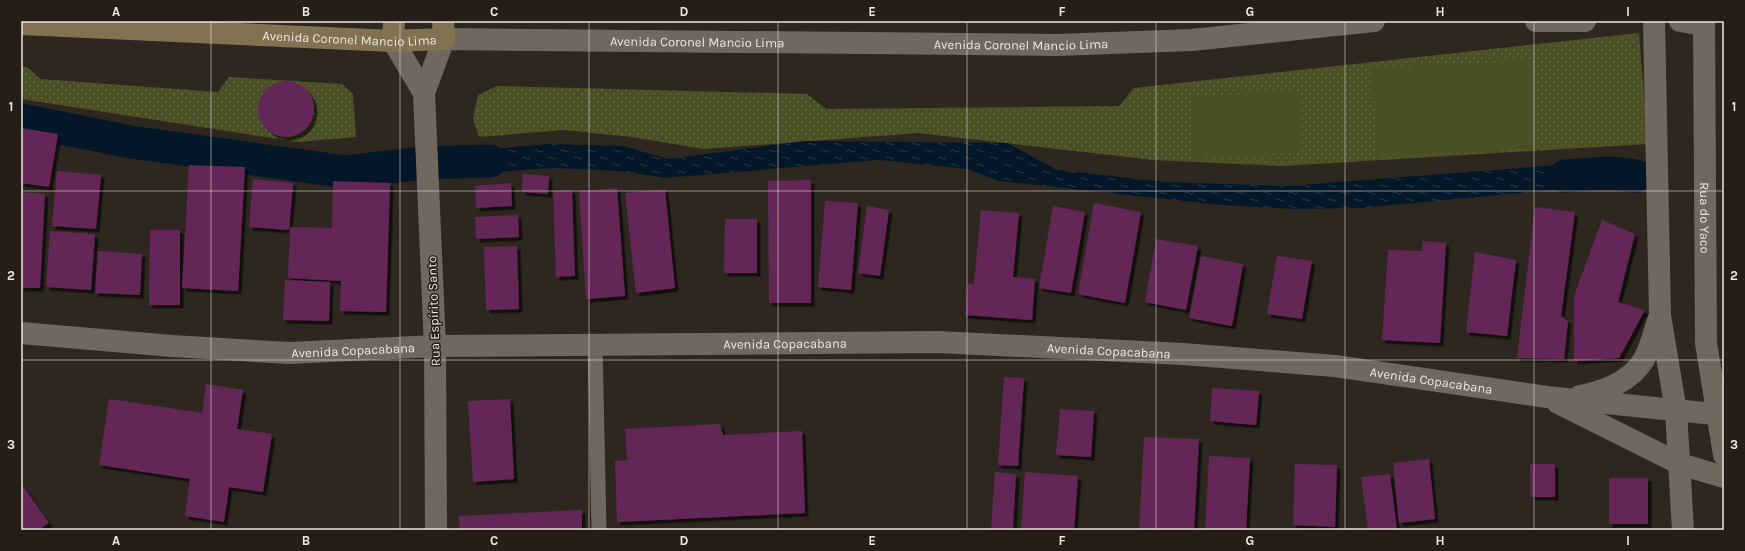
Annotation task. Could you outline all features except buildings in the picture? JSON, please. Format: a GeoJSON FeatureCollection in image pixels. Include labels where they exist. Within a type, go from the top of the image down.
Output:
{"type":"FeatureCollection","features":[{"type":"Feature","properties":{"kind":"main road","name":"Avenida Coronel Mancio Lima"},"geometry":{"type":"LineString","coordinates":[[21,24],[393,31],[443,30]]}},
{"type":"Feature","properties":{"kind":"street","name":"Avenida Coronel Mancio Lima"},"geometry":{"type":"LineString","coordinates":[[443,30],[1057,45],[1192,40],[1374,21]]}},
{"type":"Feature","properties":{"kind":"street"},"geometry":{"type":"LineString","coordinates":[[1536,21],[1585,21]]}},
{"type":"Feature","properties":{"kind":"street"},"geometry":{"type":"LineString","coordinates":[[1654,21],[1660,315],[1676,411],[1683,530]]}},
{"type":"Feature","properties":{"kind":"street"},"geometry":{"type":"LineString","coordinates":[[1680,21],[1704,23]]}},
{"type":"Feature","properties":{"kind":"street","name":"Rua do Yaco"},"geometry":{"type":"LineString","coordinates":[[1704,23],[1706,343],[1720,414],[1724,455]]}},
{"type":"Feature","properties":{"kind":"street","name":"Rua Espírito Santo"},"geometry":{"type":"LineString","coordinates":[[436,530],[435,346],[424,93],[443,30]]}},
{"type":"Feature","properties":{"kind":"street","name":"Rua Espírito Santo"},"geometry":{"type":"LineString","coordinates":[[393,31],[424,93]]}},
{"type":"Feature","properties":{"kind":"street"},"geometry":{"type":"LineString","coordinates":[[1569,399],[1607,388],[1626,380],[1648,353],[1660,315]]}},
{"type":"Feature","properties":{"kind":"street","name":"Avenida Copacabana"},"geometry":{"type":"LineString","coordinates":[[21,333],[172,346],[289,353],[435,346],[938,342],[1184,354],[1335,366],[1547,397],[1676,411],[1720,414]]}},
{"type":"Feature","properties":{"kind":"street"},"geometry":{"type":"LineString","coordinates":[[1706,343],[1724,355]]}},
{"type":"Feature","properties":{"kind":"street","name":"Avenida Copacabana"},"geometry":{"type":"LineString","coordinates":[[1547,397],[1680,464],[1724,477]]}},
{"type":"Feature","properties":{"kind":"lane"},"geometry":{"type":"LineString","coordinates":[[595,344],[599,530]]}},
{"type":"Feature","properties":{"kind":"green space"},"geometry":{"type":"Polygon","coordinates":[[[1639,33],[1648,144],[1283,166],[1153,160],[918,133],[704,149],[632,137],[564,130],[479,137],[473,119],[478,95],[497,86],[807,94],[826,109],[1119,106],[1134,88],[1639,33]]]}},
{"type":"Feature","properties":{"kind":"green space"},"geometry":{"type":"Polygon","coordinates":[[[1530,60],[1535,147],[1377,157],[1372,69],[1530,60]]]}},
{"type":"Feature","properties":{"kind":"green space"},"geometry":{"type":"Polygon","coordinates":[[[21,67],[27,67],[40,79],[218,92],[229,77],[342,84],[353,94],[356,137],[298,142],[21,99],[21,67]]]}},
{"type":"Feature","properties":{"kind":"green space"},"geometry":{"type":"Polygon","coordinates":[[[1299,91],[1301,153],[1193,158],[1191,96],[1299,91]]]}},
{"type":"Feature","properties":{"kind":"water"},"geometry":{"type":"Polygon","coordinates":[[[804,141],[1007,143],[1057,170],[1166,182],[1287,186],[1609,161],[1610,173],[1608,185],[1359,208],[1295,209],[1221,205],[999,181],[967,169],[879,160],[664,178],[621,171],[555,168],[447,175],[445,153],[547,144],[624,146],[668,159],[804,141]]]}},
{"type":"Feature","properties":{"kind":"waterway"},"geometry":{"type":"LineString","coordinates":[[21,120],[131,142],[346,172],[423,163],[490,161]]}},
{"type":"Feature","properties":{"kind":"waterway"},"geometry":{"type":"LineString","coordinates":[[1565,176],[1610,173],[1635,176]]}}]}
